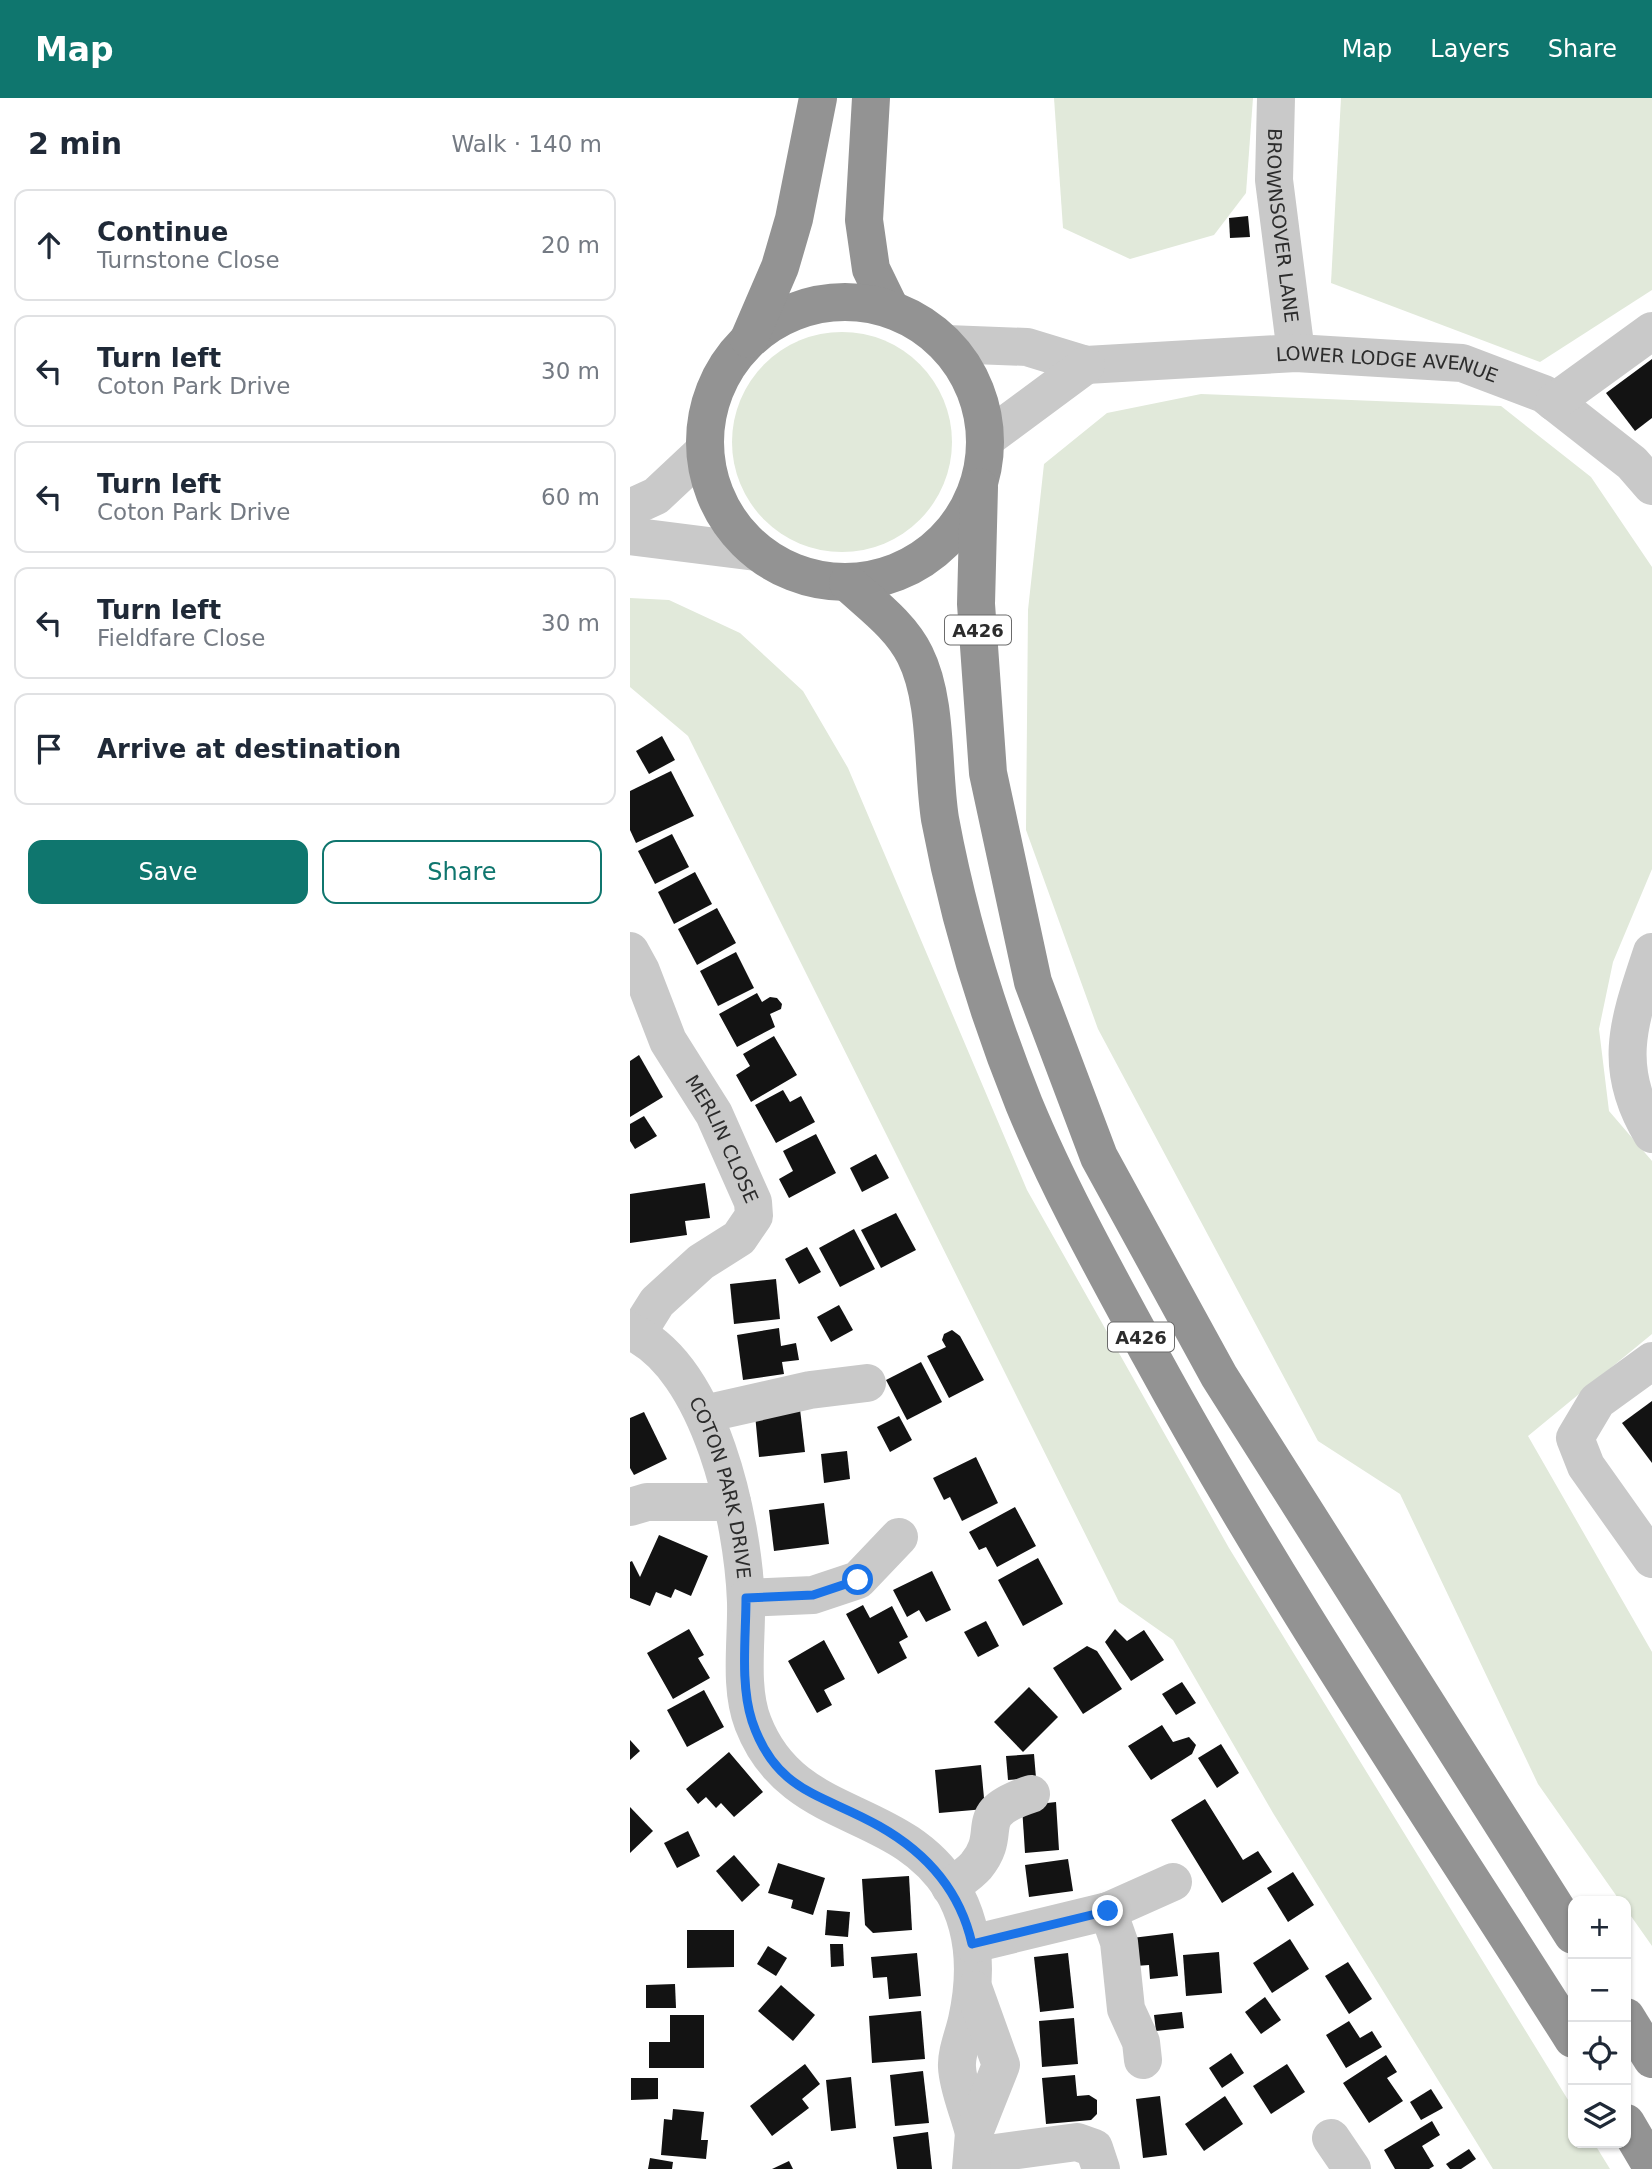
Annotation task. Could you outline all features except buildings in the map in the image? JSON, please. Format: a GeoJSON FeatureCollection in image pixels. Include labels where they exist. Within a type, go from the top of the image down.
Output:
{"type":"FeatureCollection","features":[{"type":"Feature","properties":{"kind":"highway"},"geometry":{"type":"LineString","coordinates":[[749,339],[780,267],[794,219],[818,98]]}},
{"type":"Feature","properties":{"kind":"highway"},"geometry":{"type":"LineString","coordinates":[[871,98],[864,220],[871,269],[890,308]]}},
{"type":"Feature","properties":{"kind":"highway"},"geometry":{"type":"LineString","coordinates":[[853,301],[890,308],[920,323],[947,344],[968,372],[977,393],[986,439],[979,487],[959,525],[929,556],[891,576],[848,583],[815,580],[794,573],[756,552],[729,524],[711,489],[704,451],[707,410],[723,371],[749,339],[779,317],[815,304],[853,301]]}},
{"type":"Feature","properties":{"kind":"highway","name":"A426"},"geometry":{"type":"LineString","coordinates":[[979,487],[976,604],[988,773],[1033,982],[1099,1157],[1219,1376],[1568,1927]]}},
{"type":"Feature","properties":{"kind":"highway","name":"A426"},"geometry":{"type":"LineString","coordinates":[[848,583],[901,633],[916,656],[925,684],[940,817],[967,943],[1024,1104],[1087,1240],[1182,1414],[1287,1593],[1568,2031]]}},
{"type":"Feature","properties":{"kind":"highway"},"geometry":{"type":"LineString","coordinates":[[1629,2022],[1652,2059]]}},
{"type":"Feature","properties":{"kind":"highway"},"geometry":{"type":"LineString","coordinates":[[1631,2131],[1652,2167]]}},
{"type":"Feature","properties":{"kind":"street","name":"BROWNSOVER LANE"},"geometry":{"type":"LineString","coordinates":[[1276,98],[1275,180],[1296,354]]}},
{"type":"Feature","properties":{"kind":"street"},"geometry":{"type":"LineString","coordinates":[[1554,402],[1652,331]]}},
{"type":"Feature","properties":{"kind":"street","name":"LOWER LODGE AVENUE"},"geometry":{"type":"LineString","coordinates":[[947,344],[1027,347],[1086,365],[1296,354],[1462,363],[1544,394],[1632,463],[1652,486]]}},
{"type":"Feature","properties":{"kind":"street"},"geometry":{"type":"LineString","coordinates":[[986,439],[1086,365]]}},
{"type":"Feature","properties":{"kind":"street"},"geometry":{"type":"LineString","coordinates":[[630,508],[656,496],[704,451]]}},
{"type":"Feature","properties":{"kind":"street"},"geometry":{"type":"LineString","coordinates":[[630,536],[756,552]]}},
{"type":"Feature","properties":{"kind":"street","name":"MERLIN CLOSE"},"geometry":{"type":"LineString","coordinates":[[630,951],[668,1041],[714,1114],[752,1202],[754,1216],[739,1238],[701,1262],[657,1302],[634,1333]]}},
{"type":"Feature","properties":{"kind":"street"},"geometry":{"type":"LineString","coordinates":[[1652,952],[1632,1013],[1625,1058],[1638,1111],[1652,1134]]}},
{"type":"Feature","properties":{"kind":"street","name":"COTON PARK DRIVE"},"geometry":{"type":"LineString","coordinates":[[634,1333],[667,1356],[692,1388],[704,1414],[732,1502],[746,1598],[747,1688],[751,1719],[764,1749],[784,1775],[809,1794],[877,1825],[903,1841],[930,1863],[950,1887],[967,1920],[972,1944],[974,1990],[1001,2066],[973,2153]]}},
{"type":"Feature","properties":{"kind":"street"},"geometry":{"type":"LineString","coordinates":[[1652,1361],[1597,1401],[1575,1438],[1586,1466],[1652,1559]]}},
{"type":"Feature","properties":{"kind":"street"},"geometry":{"type":"LineString","coordinates":[[704,1414],[810,1390],[867,1383]]}},
{"type":"Feature","properties":{"kind":"street"},"geometry":{"type":"LineString","coordinates":[[630,1507],[647,1502],[732,1502]]}},
{"type":"Feature","properties":{"kind":"street"},"geometry":{"type":"LineString","coordinates":[[746,1598],[813,1595],[858,1580],[899,1537]]}},
{"type":"Feature","properties":{"kind":"street"},"geometry":{"type":"LineString","coordinates":[[950,1887],[977,1865],[986,1845],[993,1815],[1005,1803],[1031,1794]]}},
{"type":"Feature","properties":{"kind":"street"},"geometry":{"type":"LineString","coordinates":[[972,1944],[1108,1911],[1174,1882]]}},
{"type":"Feature","properties":{"kind":"street"},"geometry":{"type":"LineString","coordinates":[[1108,1911],[1119,1942],[1126,2009],[1141,2042],[1143,2060]]}},
{"type":"Feature","properties":{"kind":"street"},"geometry":{"type":"LineString","coordinates":[[1331,2138],[1352,2169]]}},
{"type":"Feature","properties":{"kind":"street"},"geometry":{"type":"LineString","coordinates":[[973,2153],[1077,2142],[1094,2148],[1101,2169]]}},
{"type":"Feature","properties":{"kind":"green space"},"geometry":{"type":"Polygon","coordinates":[[[1054,98],[1253,98],[1246,193],[1214,235],[1130,259],[1063,228],[1054,98]]]}},
{"type":"Feature","properties":{"kind":"green space"},"geometry":{"type":"Polygon","coordinates":[[[1341,98],[1652,98],[1652,290],[1540,362],[1331,283],[1341,98]]]}},
{"type":"Feature","properties":{"kind":"green space"},"geometry":{"type":"Polygon","coordinates":[[[853,332],[884,340],[903,350],[920,364],[934,381],[944,400],[950,420],[950,464],[944,484],[934,503],[920,520],[903,534],[874,548],[831,552],[810,548],[790,539],[772,527],[757,512],[736,474],[732,431],[736,410],[745,390],[757,372],[772,357],[810,336],[853,332]]]}},
{"type":"Feature","properties":{"kind":"green space"},"geometry":{"type":"Polygon","coordinates":[[[1201,394],[1501,406],[1591,477],[1652,567],[1652,869],[1613,962],[1599,1029],[1609,1111],[1652,1161],[1652,1334],[1528,1436],[1652,1652],[1652,1946],[1631,1916],[1631,1896],[1616,1896],[1538,1784],[1400,1494],[1318,1441],[1098,1029],[1026,830],[1028,610],[1044,464],[1107,413],[1201,394]]]}},
{"type":"Feature","properties":{"kind":"green space"},"geometry":{"type":"Polygon","coordinates":[[[630,598],[669,600],[740,633],[803,691],[848,768],[1027,1190],[1229,1548],[1568,2100],[1568,2148],[1597,2148],[1610,2169],[1493,2169],[1273,1813],[1173,1640],[1119,1602],[688,736],[630,687],[630,598]]]}},
{"type":"Feature","properties":{"kind":"route"},"geometry":{"type":"LineString","coordinates":[[858,1580],[813,1595],[746,1598],[747,1688],[751,1719],[764,1749],[784,1775],[809,1794],[877,1825],[903,1841],[930,1863],[950,1887],[967,1920],[972,1944],[1108,1911]]}}]}
